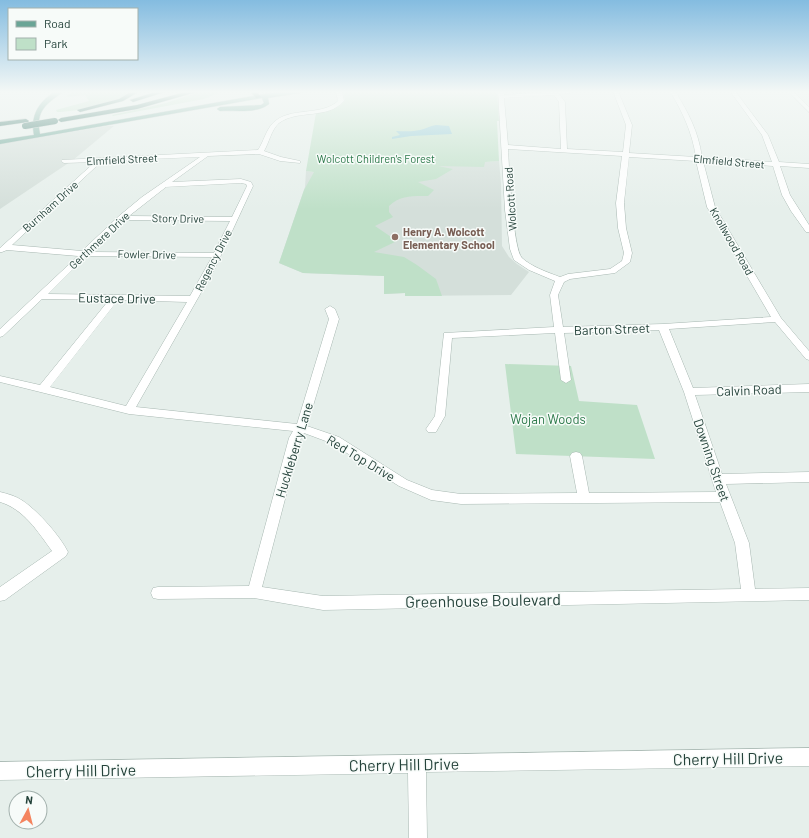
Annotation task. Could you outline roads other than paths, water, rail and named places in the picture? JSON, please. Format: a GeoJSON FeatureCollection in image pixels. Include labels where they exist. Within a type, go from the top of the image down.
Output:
{"type":"FeatureCollection","features":[{"type":"Feature","properties":{"kind":"main road"},"geometry":{"type":"LineString","coordinates":[[45,133],[58,130]]}},
{"type":"Feature","properties":{"kind":"main road"},"geometry":{"type":"LineString","coordinates":[[0,137],[62,130]]}},
{"type":"Feature","properties":{"kind":"main road"},"geometry":{"type":"LineString","coordinates":[[0,142],[36,134]]}},
{"type":"Feature","properties":{"kind":"street"},"geometry":{"type":"LineString","coordinates":[[260,152],[273,130]]}},
{"type":"Feature","properties":{"kind":"street","name":"Wolcott Road"},"geometry":{"type":"LineString","coordinates":[[504,130],[509,210],[514,249],[517,258],[532,268],[560,280]]}},
{"type":"Feature","properties":{"kind":"street"},"geometry":{"type":"LineString","coordinates":[[563,130],[564,150]]}},
{"type":"Feature","properties":{"kind":"street"},"geometry":{"type":"LineString","coordinates":[[566,380],[554,295],[560,280],[568,277],[612,270],[626,262],[628,253],[622,228],[620,203],[628,130]]}},
{"type":"Feature","properties":{"kind":"street","name":"Knollwood Road"},"geometry":{"type":"LineString","coordinates":[[694,130],[698,158],[711,207],[777,319],[809,357]]}},
{"type":"Feature","properties":{"kind":"street"},"geometry":{"type":"LineString","coordinates":[[763,130],[770,145],[786,195],[808,227]]}},
{"type":"Feature","properties":{"kind":"street","name":"Elmfield Street"},"geometry":{"type":"LineString","coordinates":[[506,147],[625,153],[809,166]]}},
{"type":"Feature","properties":{"kind":"street","name":"Elmfield Street"},"geometry":{"type":"LineString","coordinates":[[64,161],[260,152],[280,159],[298,162]]}},
{"type":"Feature","properties":{"kind":"street","name":"Gerthmere Drive"},"geometry":{"type":"LineString","coordinates":[[0,334],[122,218],[163,185],[206,155]]}},
{"type":"Feature","properties":{"kind":"street","name":"Burnham Drive"},"geometry":{"type":"LineString","coordinates":[[3,249],[100,160]]}},
{"type":"Feature","properties":{"kind":"street","name":"Regency Drive"},"geometry":{"type":"LineString","coordinates":[[129,410],[194,299],[250,186],[249,183],[241,181],[163,185]]}},
{"type":"Feature","properties":{"kind":"street","name":"Story Drive"},"geometry":{"type":"LineString","coordinates":[[122,218],[234,219]]}},
{"type":"Feature","properties":{"kind":"street","name":"Fowler Drive"},"geometry":{"type":"LineString","coordinates":[[3,249],[85,254],[217,255]]}},
{"type":"Feature","properties":{"kind":"street","name":"Eustace Drive"},"geometry":{"type":"LineString","coordinates":[[40,296],[194,299]]}},
{"type":"Feature","properties":{"kind":"street"},"geometry":{"type":"LineString","coordinates":[[42,390],[115,298]]}},
{"type":"Feature","properties":{"kind":"street","name":"Huckleberry Lane"},"geometry":{"type":"LineString","coordinates":[[254,592],[295,438],[301,428],[334,319],[330,309]]}},
{"type":"Feature","properties":{"kind":"street","name":"Barton Street"},"geometry":{"type":"LineString","coordinates":[[432,429],[440,416],[448,335],[520,331],[663,327],[777,319]]}},
{"type":"Feature","properties":{"kind":"street","name":"Downing Street"},"geometry":{"type":"LineString","coordinates":[[663,327],[689,392],[724,497],[742,543],[749,596]]}},
{"type":"Feature","properties":{"kind":"street","name":"Red Top Drive"},"geometry":{"type":"LineString","coordinates":[[0,379],[129,410],[301,428],[335,440],[403,483],[431,495],[461,499],[724,497]]}},
{"type":"Feature","properties":{"kind":"street","name":"Calvin Road"},"geometry":{"type":"LineString","coordinates":[[689,392],[809,388]]}},
{"type":"Feature","properties":{"kind":"street"},"geometry":{"type":"LineString","coordinates":[[576,456],[584,497]]}},
{"type":"Feature","properties":{"kind":"street"},"geometry":{"type":"LineString","coordinates":[[719,479],[809,477]]}},
{"type":"Feature","properties":{"kind":"street"},"geometry":{"type":"LineString","coordinates":[[0,497],[8,498],[26,510],[61,552],[0,595]]}},
{"type":"Feature","properties":{"kind":"street","name":"Greenhouse Boulevard"},"geometry":{"type":"LineString","coordinates":[[158,593],[254,592],[323,603],[809,594]]}},
{"type":"Feature","properties":{"kind":"street","name":"Cherry Hill Drive"},"geometry":{"type":"LineString","coordinates":[[0,771],[809,757]]}},
{"type":"Feature","properties":{"kind":"street"},"geometry":{"type":"LineString","coordinates":[[417,764],[418,838]]}},
{"type":"Feature","properties":{"kind":"water"},"geometry":{"type":"Polygon","coordinates":[[[451,130],[452,134],[411,136],[392,139],[392,137],[400,135],[396,131],[451,130]]]}},
{"type":"Feature","properties":{"kind":"place","name":"Henry A. Wolcott Elementary School"},"geometry":{"type":"Point","coordinates":[395,237]}},
{"type":"Feature","properties":{"kind":"park label","name":"Wolcott Children's Forest"},"geometry":{"type":"Point","coordinates":[376,158]}},
{"type":"Feature","properties":{"kind":"park label","name":"Wojan Woods"},"geometry":{"type":"Point","coordinates":[548,419]}}]}
